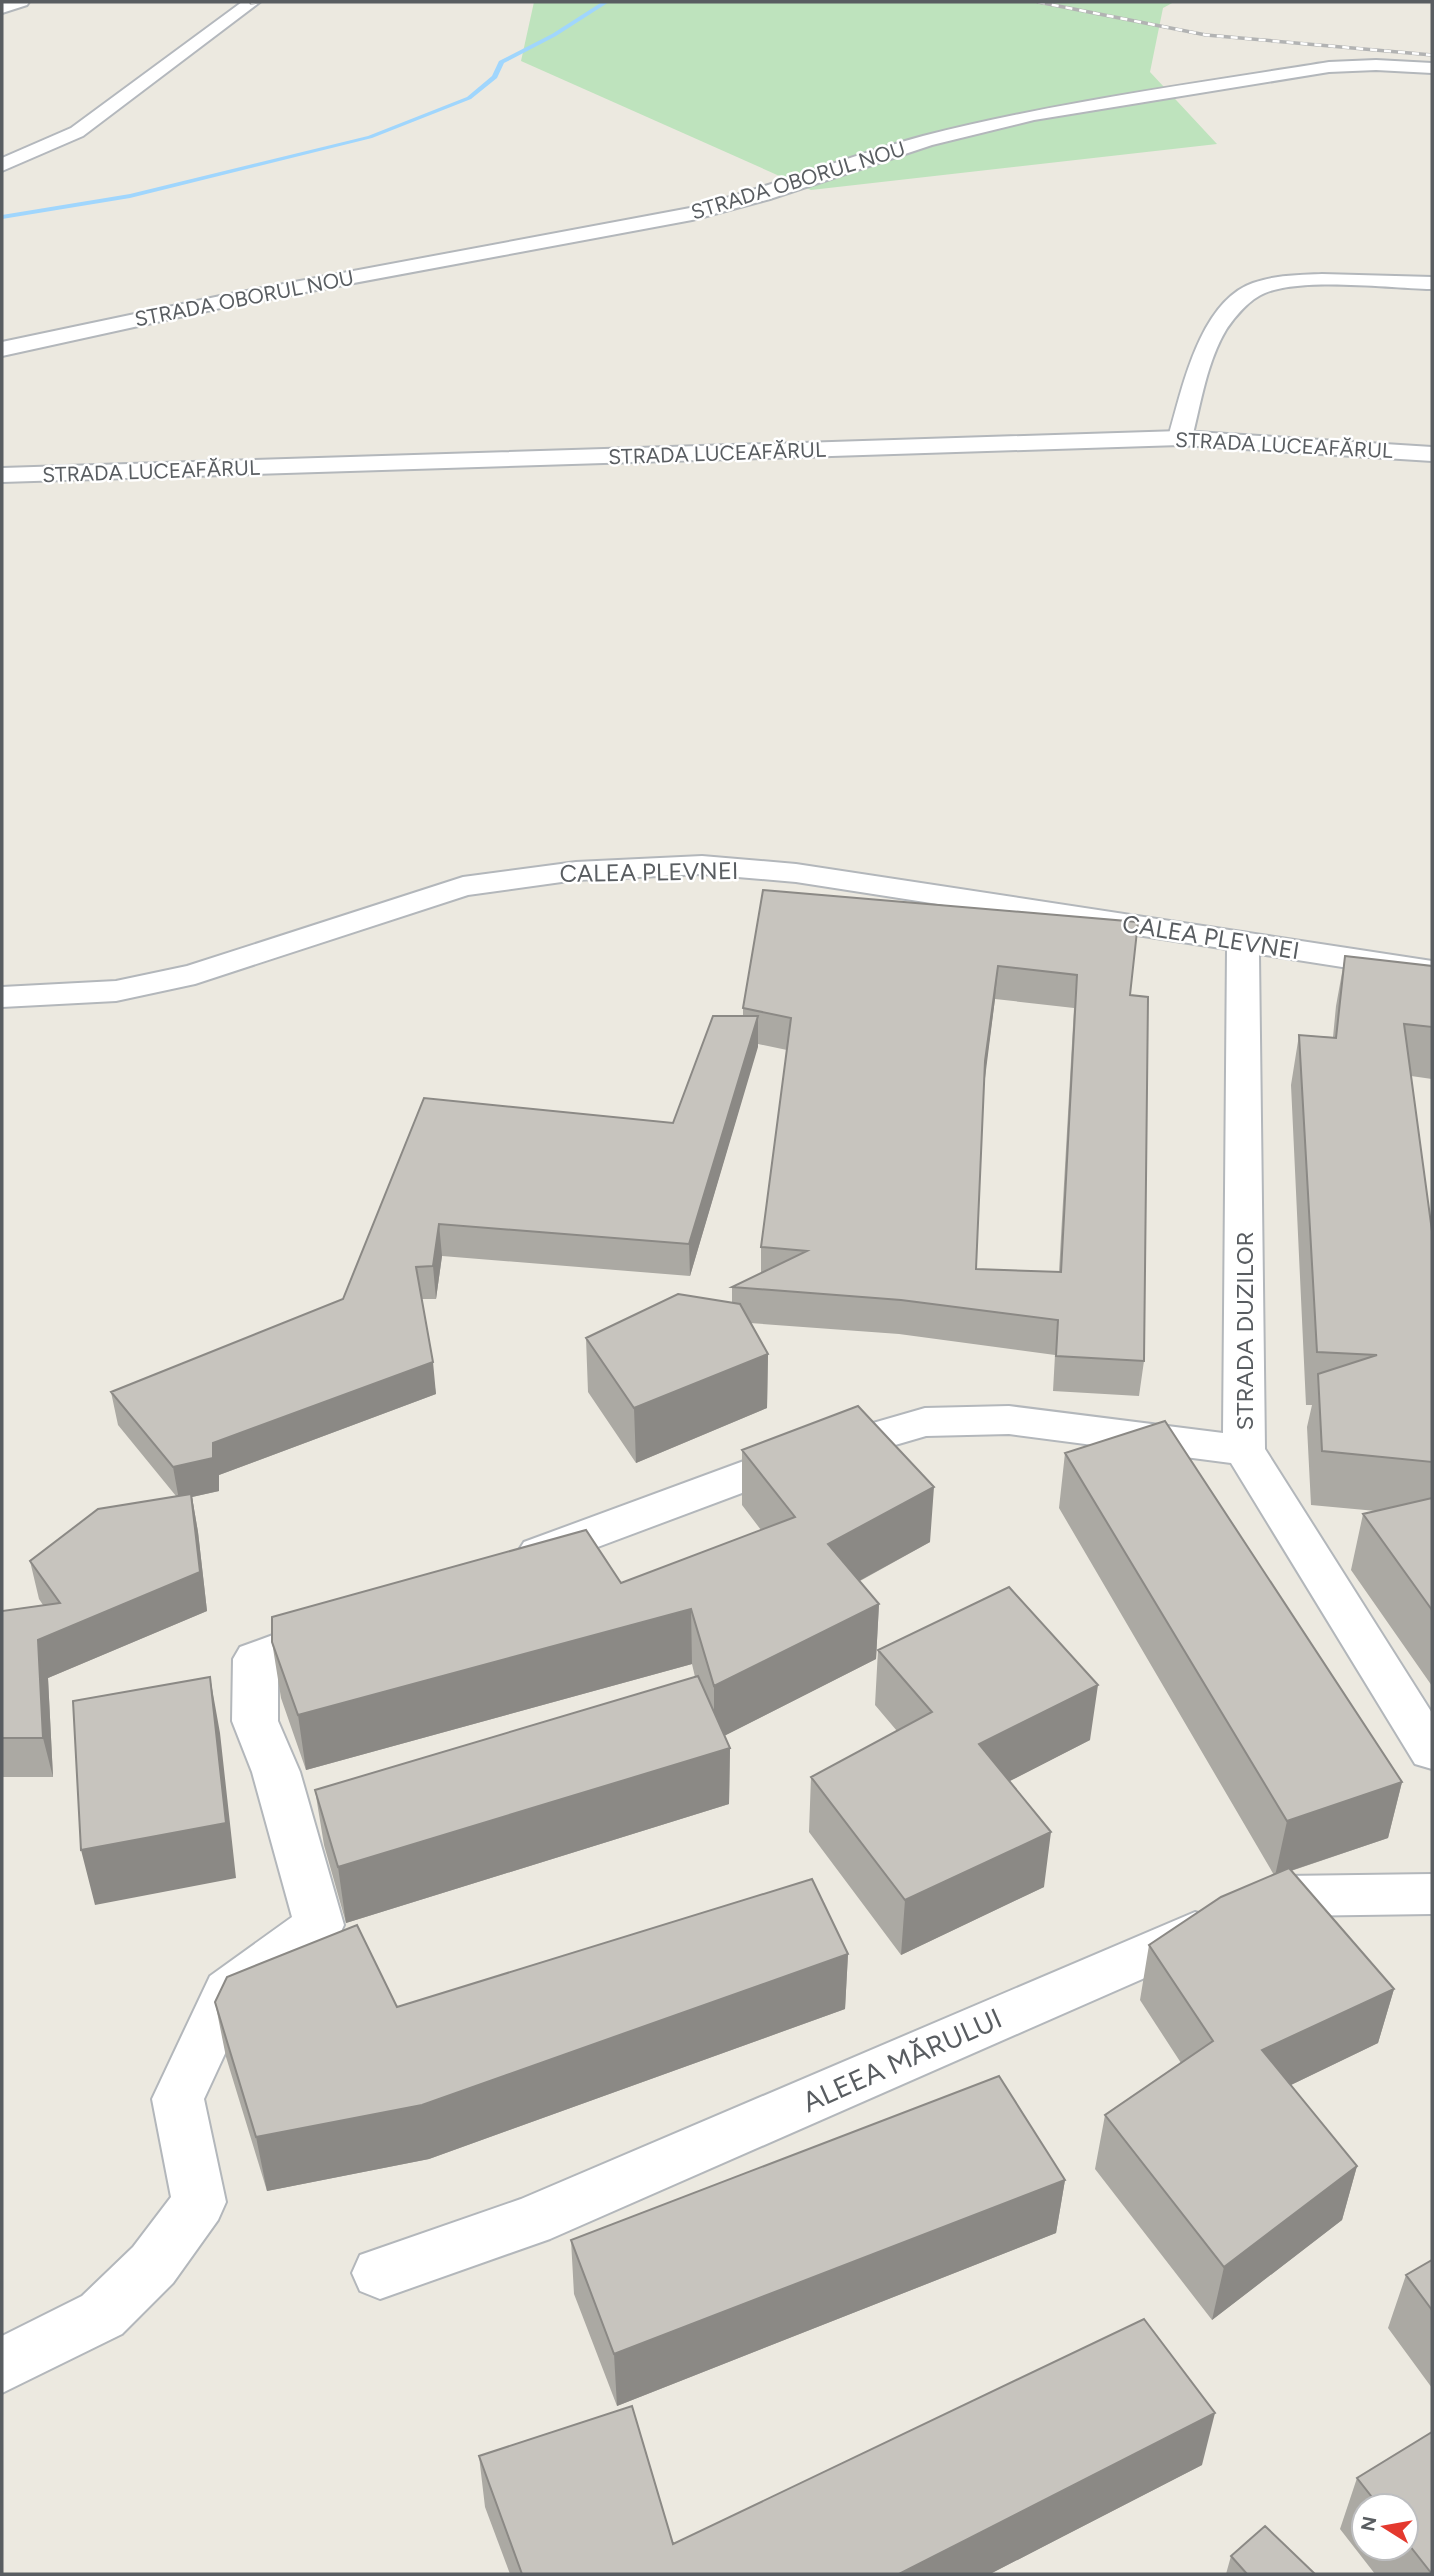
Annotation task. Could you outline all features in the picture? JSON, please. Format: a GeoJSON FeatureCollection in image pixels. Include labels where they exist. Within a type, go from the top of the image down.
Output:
{"type":"FeatureCollection","features":[{"type":"Feature","properties":{"kind":"street"},"geometry":{"type":"LineString","coordinates":[[2,8],[21,2]]}},
{"type":"Feature","properties":{"kind":"street"},"geometry":{"type":"LineString","coordinates":[[2,165],[78,132],[252,2]]}},
{"type":"Feature","properties":{"kind":"street","name":"STRADA OBORUL NOU"},"geometry":{"type":"LineString","coordinates":[[2,349],[225,301],[692,214],[763,195],[926,141],[1034,115],[1329,67],[1376,65],[1432,68]]}},
{"type":"Feature","properties":{"kind":"street"},"geometry":{"type":"LineString","coordinates":[[1180,438],[1192,394],[1216,330],[1233,309],[1259,288],[1293,282],[1432,283]]}},
{"type":"Feature","properties":{"kind":"street","name":"STRADA LUCEAFĂRUL"},"geometry":{"type":"LineString","coordinates":[[2,475],[1180,438],[1432,454]]}},
{"type":"Feature","properties":{"kind":"street","name":"CALEA PLEVNEI"},"geometry":{"type":"LineString","coordinates":[[2,997],[116,990],[195,974],[463,886],[576,871],[702,865],[796,873],[1432,971]]}},
{"type":"Feature","properties":{"kind":"street","name":"STRADA DUZILOR"},"geometry":{"type":"LineString","coordinates":[[1243,941],[1244,1450],[1432,1751]]}},
{"type":"Feature","properties":{"kind":"street"},"geometry":{"type":"LineString","coordinates":[[505,1566],[767,1468],[925,1422],[1009,1420],[1244,1450]]}},
{"type":"Feature","properties":{"kind":"street"},"geometry":{"type":"LineString","coordinates":[[2,2365],[102,2315],[153,2264],[199,2202],[178,2099],[228,1991],[319,1926],[276,1772],[255,1721],[256,1659],[360,1620]]}},
{"type":"Feature","properties":{"kind":"street","name":"ALEEA MĂRULUI"},"geometry":{"type":"LineString","coordinates":[[380,2273],[531,2221],[1284,1896],[1432,1894]]}},
{"type":"Feature","properties":{"kind":"green space"},"geometry":{"type":"Polygon","coordinates":[[[534,2],[1174,2],[1163,8],[1150,72],[1217,144],[811,190],[521,61],[534,2]]]}},
{"type":"Feature","properties":{"kind":"building"},"geometry":{"type":"Polygon","coordinates":[[[763,890],[1138,922],[1130,995],[1148,997],[1144,1361],[1056,1356],[1058,1320],[901,1300],[732,1287],[807,1251],[761,1247],[791,1018],[743,1008],[763,890]],[[998,966],[985,1061],[976,1269],[1061,1272],[1077,975],[998,966]]]}},
{"type":"Feature","properties":{"kind":"building"},"geometry":{"type":"Polygon","coordinates":[[[1345,956],[1432,966],[1432,1027],[1404,1024],[1432,1231],[1432,1462],[1322,1451],[1318,1374],[1377,1355],[1317,1352],[1299,1035],[1336,1038],[1345,956]]]}},
{"type":"Feature","properties":{"kind":"building"},"geometry":{"type":"Polygon","coordinates":[[[713,1016],[758,1016],[689,1244],[439,1224],[433,1266],[416,1267],[433,1362],[213,1443],[213,1458],[173,1467],[111,1392],[343,1299],[424,1098],[673,1123],[713,1016]]]}},
{"type":"Feature","properties":{"kind":"building"},"geometry":{"type":"Polygon","coordinates":[[[678,1294],[740,1304],[768,1354],[634,1408],[586,1338],[678,1294]]]}},
{"type":"Feature","properties":{"kind":"building"},"geometry":{"type":"Polygon","coordinates":[[[858,1406],[934,1487],[828,1544],[879,1604],[714,1686],[691,1609],[298,1715],[272,1642],[272,1617],[586,1530],[621,1583],[795,1517],[742,1450],[858,1406]]]}},
{"type":"Feature","properties":{"kind":"building"},"geometry":{"type":"Polygon","coordinates":[[[1165,1421],[1402,1782],[1287,1821],[1065,1453],[1165,1421]]]}},
{"type":"Feature","properties":{"kind":"building"},"geometry":{"type":"Polygon","coordinates":[[[191,1494],[200,1572],[38,1640],[43,1738],[2,1738],[2,1611],[60,1603],[30,1561],[98,1509],[191,1494]]]}},
{"type":"Feature","properties":{"kind":"building"},"geometry":{"type":"Polygon","coordinates":[[[1432,1498],[1432,1610],[1363,1514],[1432,1498]]]}},
{"type":"Feature","properties":{"kind":"building"},"geometry":{"type":"Polygon","coordinates":[[[1009,1587],[1098,1685],[979,1744],[1051,1832],[905,1900],[811,1777],[932,1712],[878,1650],[1009,1587]]]}},
{"type":"Feature","properties":{"kind":"building"},"geometry":{"type":"Polygon","coordinates":[[[698,1676],[730,1748],[338,1867],[315,1790],[698,1676]]]}},
{"type":"Feature","properties":{"kind":"building"},"geometry":{"type":"Polygon","coordinates":[[[210,1677],[226,1823],[81,1850],[73,1701],[210,1677]]]}},
{"type":"Feature","properties":{"kind":"building"},"geometry":{"type":"Polygon","coordinates":[[[1289,1868],[1394,1989],[1262,2050],[1357,2166],[1224,2267],[1105,2115],[1213,2041],[1149,1945],[1221,1897],[1289,1868]]]}},
{"type":"Feature","properties":{"kind":"building"},"geometry":{"type":"Polygon","coordinates":[[[812,1879],[848,1954],[422,2105],[256,2137],[215,2002],[227,1977],[357,1925],[397,2007],[812,1879]]]}},
{"type":"Feature","properties":{"kind":"building"},"geometry":{"type":"Polygon","coordinates":[[[999,2076],[1065,2180],[614,2354],[571,2240],[999,2076]]]}},
{"type":"Feature","properties":{"kind":"building"},"geometry":{"type":"Polygon","coordinates":[[[1432,2260],[1432,2310],[1406,2275],[1432,2260]]]}},
{"type":"Feature","properties":{"kind":"building"},"geometry":{"type":"Polygon","coordinates":[[[1144,2319],[1215,2413],[899,2574],[522,2574],[479,2456],[632,2406],[673,2544],[1144,2319]]]}},
{"type":"Feature","properties":{"kind":"building"},"geometry":{"type":"Polygon","coordinates":[[[1432,2432],[1432,2574],[1420,2559],[1420,2492],[1368,2492],[1357,2478],[1432,2432]]]}},
{"type":"Feature","properties":{"kind":"building"},"geometry":{"type":"Polygon","coordinates":[[[1265,2526],[1315,2574],[1247,2574],[1231,2556],[1265,2526]]]}},
{"type":"Feature","properties":{"kind":"waterway"},"geometry":{"type":"LineString","coordinates":[[2,217],[130,196],[370,137],[469,98],[495,77],[501,62],[554,35],[606,2]]}},
{"type":"Feature","properties":{"kind":"railway"},"geometry":{"type":"LineString","coordinates":[[251,3],[257,2]]}},
{"type":"Feature","properties":{"kind":"railway"},"geometry":{"type":"LineString","coordinates":[[1038,2],[1206,35],[1432,55]]}}]}
